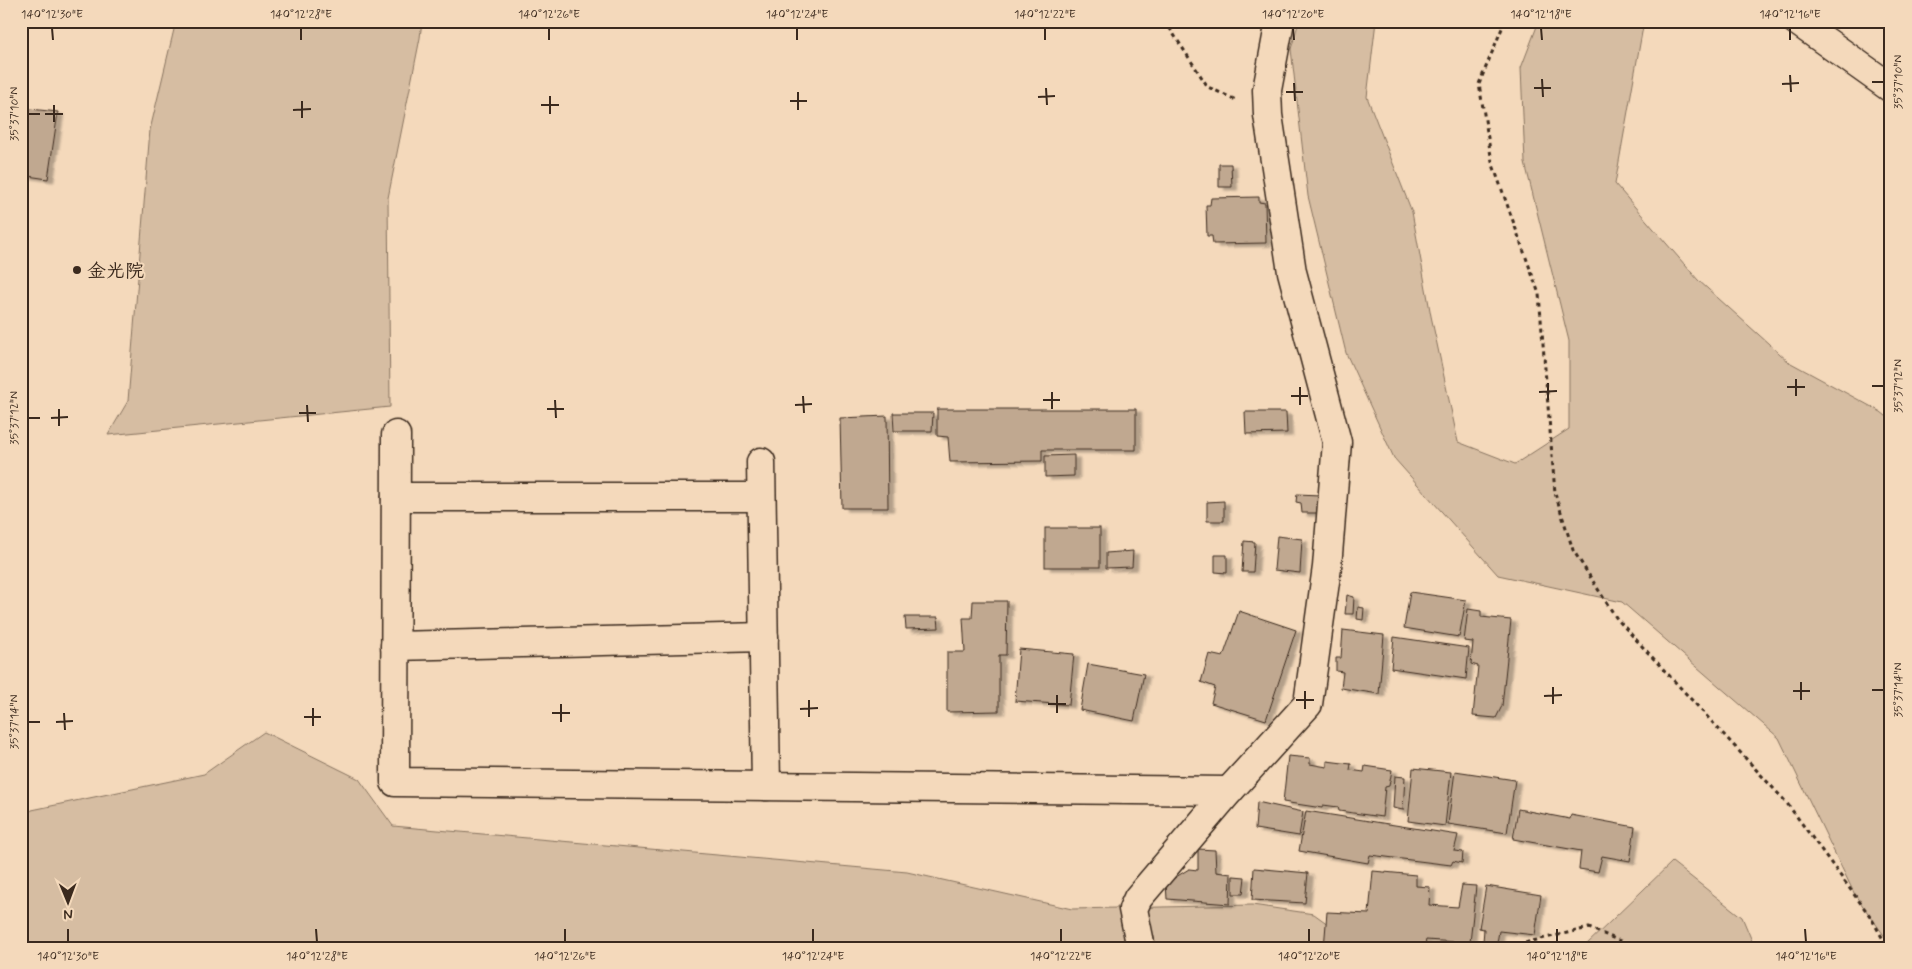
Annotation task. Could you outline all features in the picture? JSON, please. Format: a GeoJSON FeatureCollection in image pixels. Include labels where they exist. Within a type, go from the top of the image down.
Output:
{"type":"FeatureCollection","features":[{"type":"Feature","properties":{"kind":"street"},"geometry":{"type":"LineString","coordinates":[[1141,948],[1133,909],[1138,898],[1229,790],[1308,704],[1327,567],[1336,442],[1292,272],[1268,115],[1267,90],[1280,21]]}},
{"type":"Feature","properties":{"kind":"street"},"geometry":{"type":"LineString","coordinates":[[1797,21],[1891,88]]}},
{"type":"Feature","properties":{"kind":"street"},"geometry":{"type":"LineString","coordinates":[[396,435],[395,782],[1229,790]]}},
{"type":"Feature","properties":{"kind":"street"},"geometry":{"type":"LineString","coordinates":[[761,462],[766,786]]}},
{"type":"Feature","properties":{"kind":"street"},"geometry":{"type":"LineString","coordinates":[[396,497],[761,497]]}},
{"type":"Feature","properties":{"kind":"street"},"geometry":{"type":"LineString","coordinates":[[395,646],[764,637]]}},
{"type":"Feature","properties":{"kind":"path"},"geometry":{"type":"LineString","coordinates":[[1165,21],[1208,87],[1268,115]]}},
{"type":"Feature","properties":{"kind":"path"},"geometry":{"type":"LineString","coordinates":[[1505,21],[1479,84],[1492,162],[1539,294],[1555,493],[1573,550],[1617,619],[1786,802],[1870,916],[1888,948]]}},
{"type":"Feature","properties":{"kind":"path"},"geometry":{"type":"LineString","coordinates":[[1502,948],[1589,928],[1637,948]]}},
{"type":"Feature","properties":{"kind":"shaded area"},"geometry":{"type":"Polygon","coordinates":[[[176,21],[422,21],[388,198],[390,407],[108,435],[128,401],[150,130],[176,21]]]}},
{"type":"Feature","properties":{"kind":"shaded area"},"geometry":{"type":"Polygon","coordinates":[[[1299,21],[1376,21],[1367,97],[1412,212],[1431,316],[1458,442],[1515,464],[1569,429],[1569,341],[1525,163],[1521,68],[1539,21],[1644,21],[1615,184],[1698,280],[1789,362],[1881,412],[1891,420],[1891,945],[1855,895],[1779,738],[1622,602],[1498,575],[1394,458],[1346,353],[1308,196],[1291,49],[1299,21]]]}},
{"type":"Feature","properties":{"kind":"shaded area"},"geometry":{"type":"Polygon","coordinates":[[[264,732],[359,779],[393,826],[907,872],[1072,909],[1252,905],[1314,914],[1361,948],[21,948],[21,818],[32,810],[204,774],[264,732]]]}},
{"type":"Feature","properties":{"kind":"shaded area"},"geometry":{"type":"Polygon","coordinates":[[[1672,862],[1742,917],[1755,948],[1583,948],[1672,862]]]}},
{"type":"Feature","properties":{"kind":"building"},"geometry":{"type":"Polygon","coordinates":[[[21,108],[58,112],[48,179],[21,175],[21,108]]]}},
{"type":"Feature","properties":{"kind":"building"},"geometry":{"type":"Polygon","coordinates":[[[1219,164],[1231,164],[1232,187],[1219,187],[1219,164]]]}},
{"type":"Feature","properties":{"kind":"building"},"geometry":{"type":"Polygon","coordinates":[[[1259,197],[1259,202],[1265,203],[1266,243],[1213,244],[1212,236],[1207,236],[1206,205],[1210,205],[1211,198],[1259,197]]]}},
{"type":"Feature","properties":{"kind":"building"},"geometry":{"type":"Polygon","coordinates":[[[937,409],[1136,409],[1136,450],[1042,450],[1042,461],[950,462],[948,437],[937,436],[937,409]]]}},
{"type":"Feature","properties":{"kind":"building"},"geometry":{"type":"Polygon","coordinates":[[[1245,412],[1286,412],[1287,433],[1246,434],[1245,412]]]}},
{"type":"Feature","properties":{"kind":"building"},"geometry":{"type":"Polygon","coordinates":[[[893,413],[933,413],[932,431],[894,431],[893,413]]]}},
{"type":"Feature","properties":{"kind":"building"},"geometry":{"type":"Polygon","coordinates":[[[887,416],[888,508],[842,508],[840,418],[887,416]]]}},
{"type":"Feature","properties":{"kind":"building"},"geometry":{"type":"Polygon","coordinates":[[[1074,455],[1074,476],[1045,477],[1045,456],[1074,455]]]}},
{"type":"Feature","properties":{"kind":"building"},"geometry":{"type":"Polygon","coordinates":[[[1297,494],[1320,495],[1319,513],[1302,513],[1301,503],[1296,502],[1297,494]]]}},
{"type":"Feature","properties":{"kind":"building"},"geometry":{"type":"Polygon","coordinates":[[[1224,501],[1224,521],[1207,521],[1207,502],[1224,501]]]}},
{"type":"Feature","properties":{"kind":"building"},"geometry":{"type":"Polygon","coordinates":[[[1045,528],[1100,528],[1100,567],[1045,567],[1045,528]]]}},
{"type":"Feature","properties":{"kind":"building"},"geometry":{"type":"Polygon","coordinates":[[[1277,536],[1302,539],[1300,573],[1274,570],[1277,536]]]}},
{"type":"Feature","properties":{"kind":"building"},"geometry":{"type":"Polygon","coordinates":[[[1244,541],[1255,542],[1253,572],[1242,572],[1244,541]]]}},
{"type":"Feature","properties":{"kind":"building"},"geometry":{"type":"Polygon","coordinates":[[[1133,551],[1132,567],[1106,568],[1106,553],[1133,551]]]}},
{"type":"Feature","properties":{"kind":"building"},"geometry":{"type":"Polygon","coordinates":[[[1215,555],[1227,555],[1227,573],[1215,572],[1215,555]]]}},
{"type":"Feature","properties":{"kind":"building"},"geometry":{"type":"Polygon","coordinates":[[[1410,592],[1466,600],[1459,637],[1404,628],[1410,592]]]}},
{"type":"Feature","properties":{"kind":"building"},"geometry":{"type":"Polygon","coordinates":[[[1347,595],[1354,597],[1353,614],[1345,614],[1347,595]]]}},
{"type":"Feature","properties":{"kind":"building"},"geometry":{"type":"Polygon","coordinates":[[[973,601],[1007,601],[1006,655],[999,655],[999,711],[947,712],[947,652],[965,652],[963,618],[972,618],[973,601]]]}},
{"type":"Feature","properties":{"kind":"building"},"geometry":{"type":"Polygon","coordinates":[[[1358,607],[1364,608],[1363,620],[1357,619],[1358,607]]]}},
{"type":"Feature","properties":{"kind":"building"},"geometry":{"type":"Polygon","coordinates":[[[1468,609],[1481,611],[1481,617],[1511,620],[1502,706],[1496,718],[1473,716],[1478,666],[1471,664],[1473,642],[1464,641],[1468,609]]]}},
{"type":"Feature","properties":{"kind":"building"},"geometry":{"type":"Polygon","coordinates":[[[1239,611],[1296,630],[1266,720],[1211,703],[1215,687],[1201,682],[1209,654],[1223,657],[1239,611]]]}},
{"type":"Feature","properties":{"kind":"building"},"geometry":{"type":"Polygon","coordinates":[[[905,617],[938,617],[939,628],[906,629],[905,617]]]}},
{"type":"Feature","properties":{"kind":"building"},"geometry":{"type":"Polygon","coordinates":[[[1343,630],[1384,635],[1379,694],[1341,688],[1343,672],[1336,671],[1336,658],[1341,658],[1343,630]]]}},
{"type":"Feature","properties":{"kind":"building"},"geometry":{"type":"Polygon","coordinates":[[[1394,637],[1469,648],[1466,679],[1391,668],[1394,637]]]}},
{"type":"Feature","properties":{"kind":"building"},"geometry":{"type":"Polygon","coordinates":[[[1019,649],[1074,654],[1069,705],[1015,701],[1019,649]]]}},
{"type":"Feature","properties":{"kind":"building"},"geometry":{"type":"Polygon","coordinates":[[[1088,664],[1144,674],[1134,721],[1080,710],[1088,664]]]}},
{"type":"Feature","properties":{"kind":"building"},"geometry":{"type":"Polygon","coordinates":[[[1288,756],[1310,758],[1310,764],[1327,767],[1327,761],[1351,764],[1350,770],[1364,772],[1365,766],[1392,770],[1389,786],[1385,787],[1382,817],[1339,811],[1338,807],[1323,805],[1322,808],[1283,802],[1288,756]]]}},
{"type":"Feature","properties":{"kind":"building"},"geometry":{"type":"Polygon","coordinates":[[[1413,768],[1451,772],[1445,826],[1408,821],[1413,768]]]}},
{"type":"Feature","properties":{"kind":"building"},"geometry":{"type":"Polygon","coordinates":[[[1455,771],[1515,780],[1507,833],[1448,824],[1455,771]]]}},
{"type":"Feature","properties":{"kind":"building"},"geometry":{"type":"Polygon","coordinates":[[[1395,776],[1405,777],[1403,810],[1393,808],[1395,776]]]}},
{"type":"Feature","properties":{"kind":"building"},"geometry":{"type":"Polygon","coordinates":[[[1257,802],[1303,812],[1299,836],[1255,829],[1257,802]]]}},
{"type":"Feature","properties":{"kind":"building"},"geometry":{"type":"Polygon","coordinates":[[[1518,809],[1570,819],[1571,815],[1635,827],[1630,861],[1602,856],[1598,872],[1579,869],[1581,851],[1513,839],[1518,809]]]}},
{"type":"Feature","properties":{"kind":"building"},"geometry":{"type":"Polygon","coordinates":[[[1306,811],[1458,835],[1454,851],[1463,852],[1462,863],[1453,861],[1451,865],[1370,855],[1368,863],[1299,851],[1306,811]]]}},
{"type":"Feature","properties":{"kind":"building"},"geometry":{"type":"Polygon","coordinates":[[[1198,849],[1215,850],[1216,872],[1231,874],[1230,904],[1167,899],[1166,883],[1189,869],[1198,870],[1198,849]]]}},
{"type":"Feature","properties":{"kind":"building"},"geometry":{"type":"Polygon","coordinates":[[[1254,868],[1308,873],[1305,903],[1252,900],[1254,868]]]}},
{"type":"Feature","properties":{"kind":"building"},"geometry":{"type":"Polygon","coordinates":[[[1373,871],[1416,875],[1416,886],[1430,887],[1429,905],[1458,907],[1462,885],[1476,886],[1470,943],[1426,940],[1424,948],[1324,948],[1327,912],[1369,914],[1373,871]]]}},
{"type":"Feature","properties":{"kind":"building"},"geometry":{"type":"Polygon","coordinates":[[[1233,876],[1245,877],[1243,894],[1233,894],[1233,876]]]}},
{"type":"Feature","properties":{"kind":"building"},"geometry":{"type":"Polygon","coordinates":[[[1486,886],[1541,895],[1535,935],[1499,931],[1497,943],[1483,942],[1484,929],[1479,928],[1486,886]]]}},
{"type":"Feature","properties":{"kind":"place","name":"金光院"},"geometry":{"type":"Point","coordinates":[77,270]}}]}
